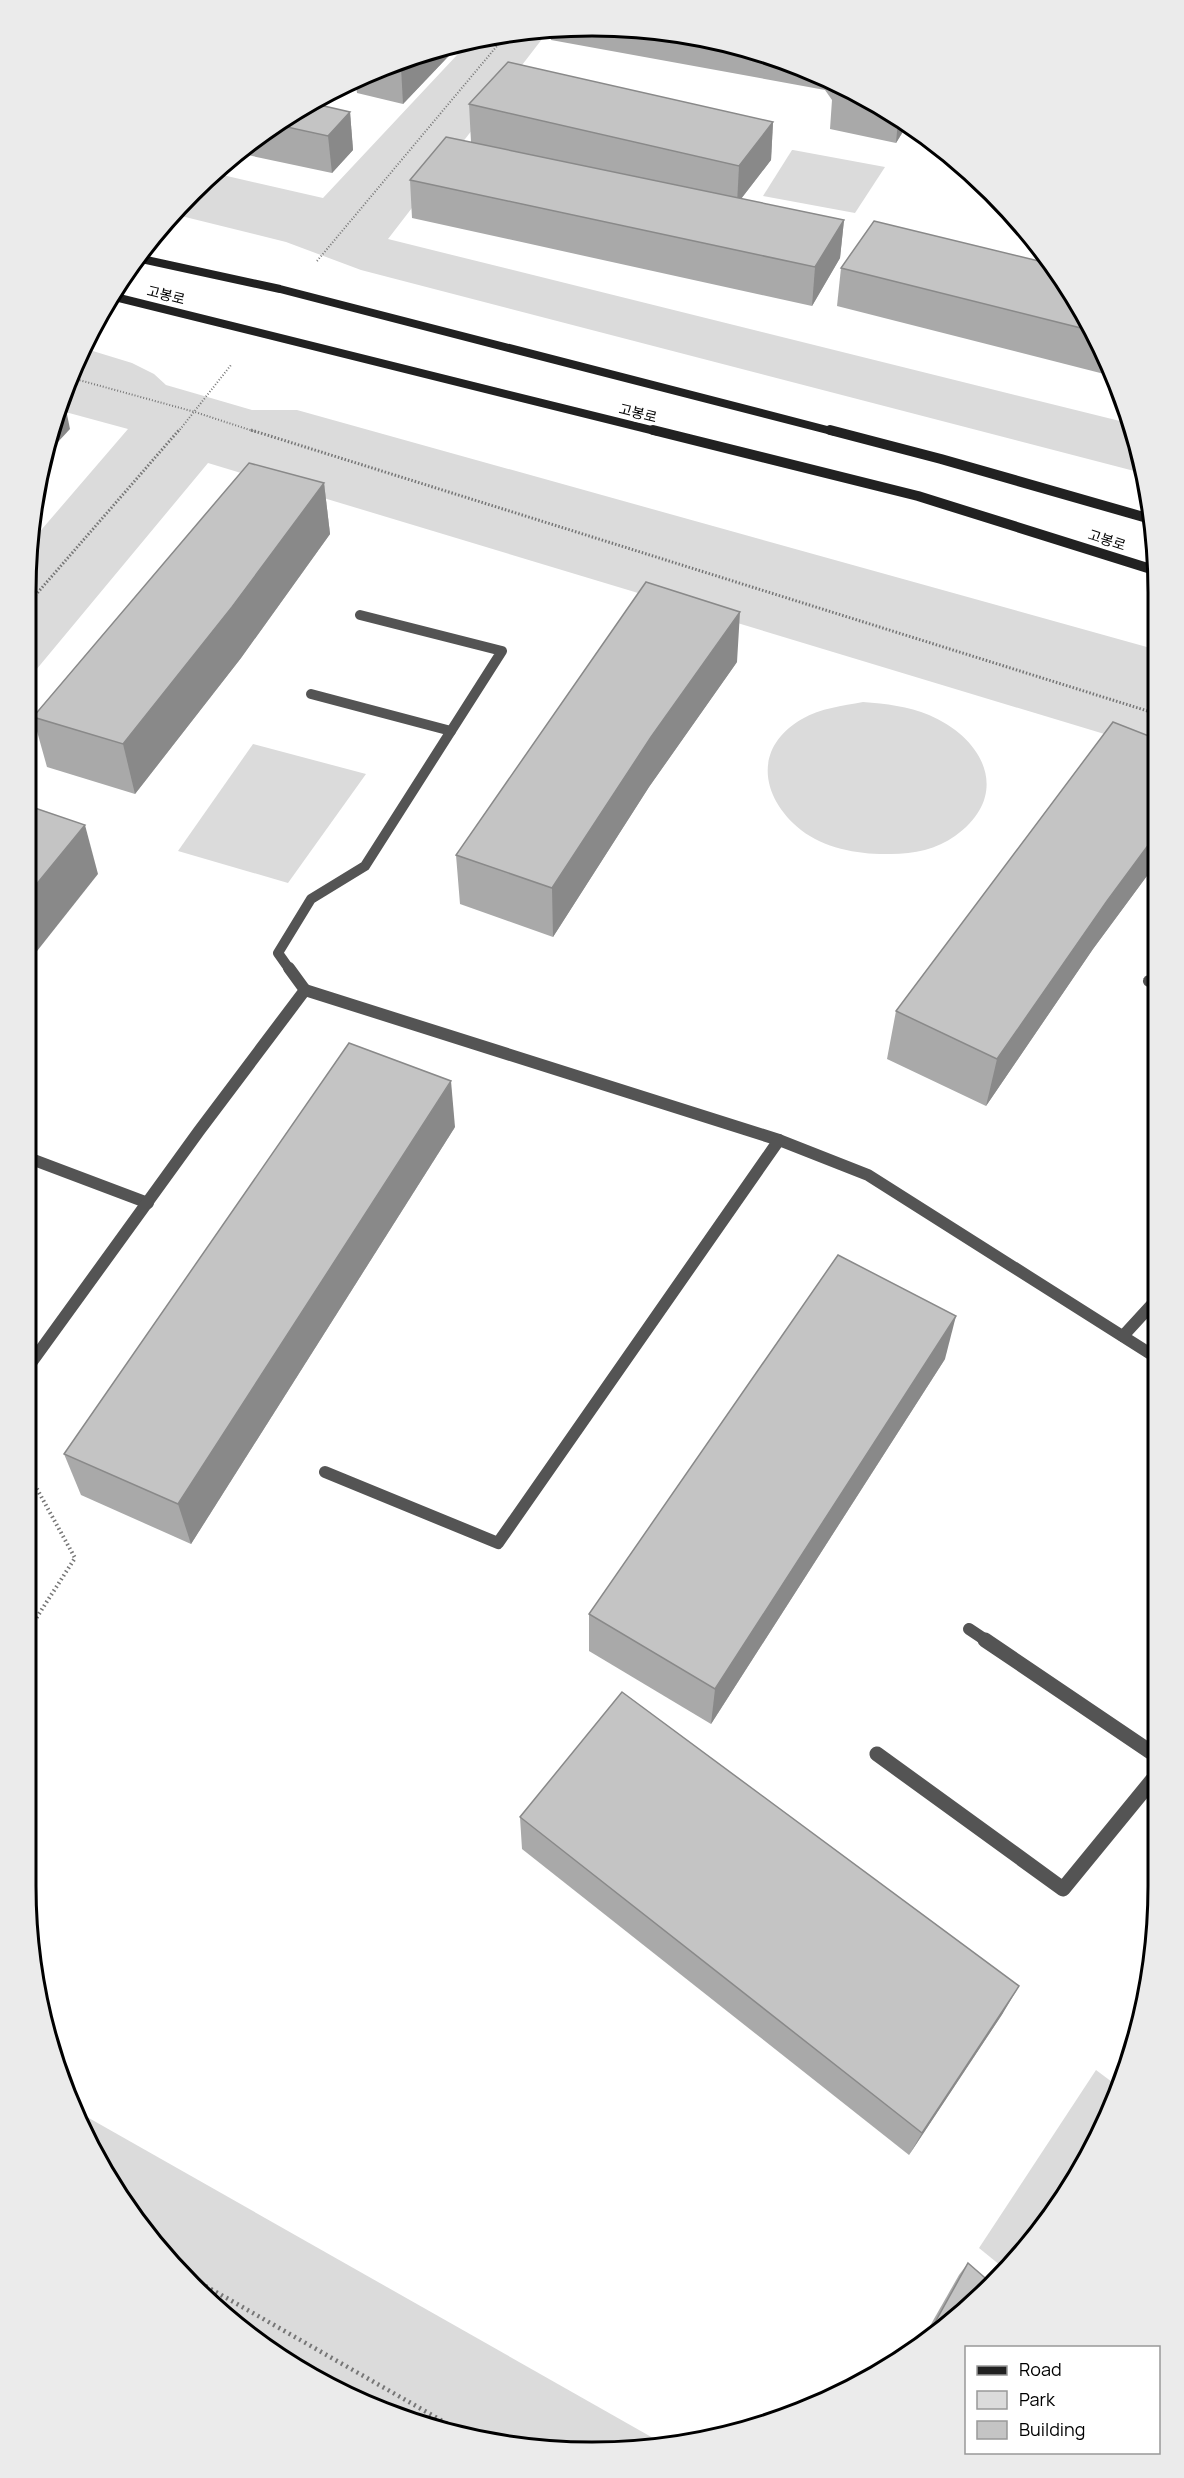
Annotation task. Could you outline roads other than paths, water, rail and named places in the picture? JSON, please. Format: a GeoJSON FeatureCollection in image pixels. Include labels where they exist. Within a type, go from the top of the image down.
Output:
{"type":"FeatureCollection","features":[{"type":"Feature","properties":{"kind":"main road","name":"고봉로"},"geometry":{"type":"LineString","coordinates":[[147,260],[280,289],[941,459],[1143,517]]}},
{"type":"Feature","properties":{"kind":"main road","name":"고봉로"},"geometry":{"type":"LineString","coordinates":[[120,298],[918,496],[1147,568]]}},
{"type":"Feature","properties":{"kind":"lane"},"geometry":{"type":"LineString","coordinates":[[360,615],[502,651],[365,866],[311,899],[278,953],[305,990],[779,1140],[868,1174],[1148,1352]]}},
{"type":"Feature","properties":{"kind":"lane"},"geometry":{"type":"LineString","coordinates":[[311,694],[451,731]]}},
{"type":"Feature","properties":{"kind":"lane"},"geometry":{"type":"LineString","coordinates":[[36,1356],[235,1079],[305,990]]}},
{"type":"Feature","properties":{"kind":"lane"},"geometry":{"type":"LineString","coordinates":[[325,1473],[498,1543],[779,1140]]}},
{"type":"Feature","properties":{"kind":"lane"},"geometry":{"type":"LineString","coordinates":[[36,1162],[148,1203]]}},
{"type":"Feature","properties":{"kind":"lane"},"geometry":{"type":"LineString","coordinates":[[1123,1336],[1148,1309]]}},
{"type":"Feature","properties":{"kind":"lane"},"geometry":{"type":"LineString","coordinates":[[969,1629],[1148,1750]]}},
{"type":"Feature","properties":{"kind":"lane"},"geometry":{"type":"LineString","coordinates":[[877,1754],[1063,1889],[1148,1785]]}}]}
